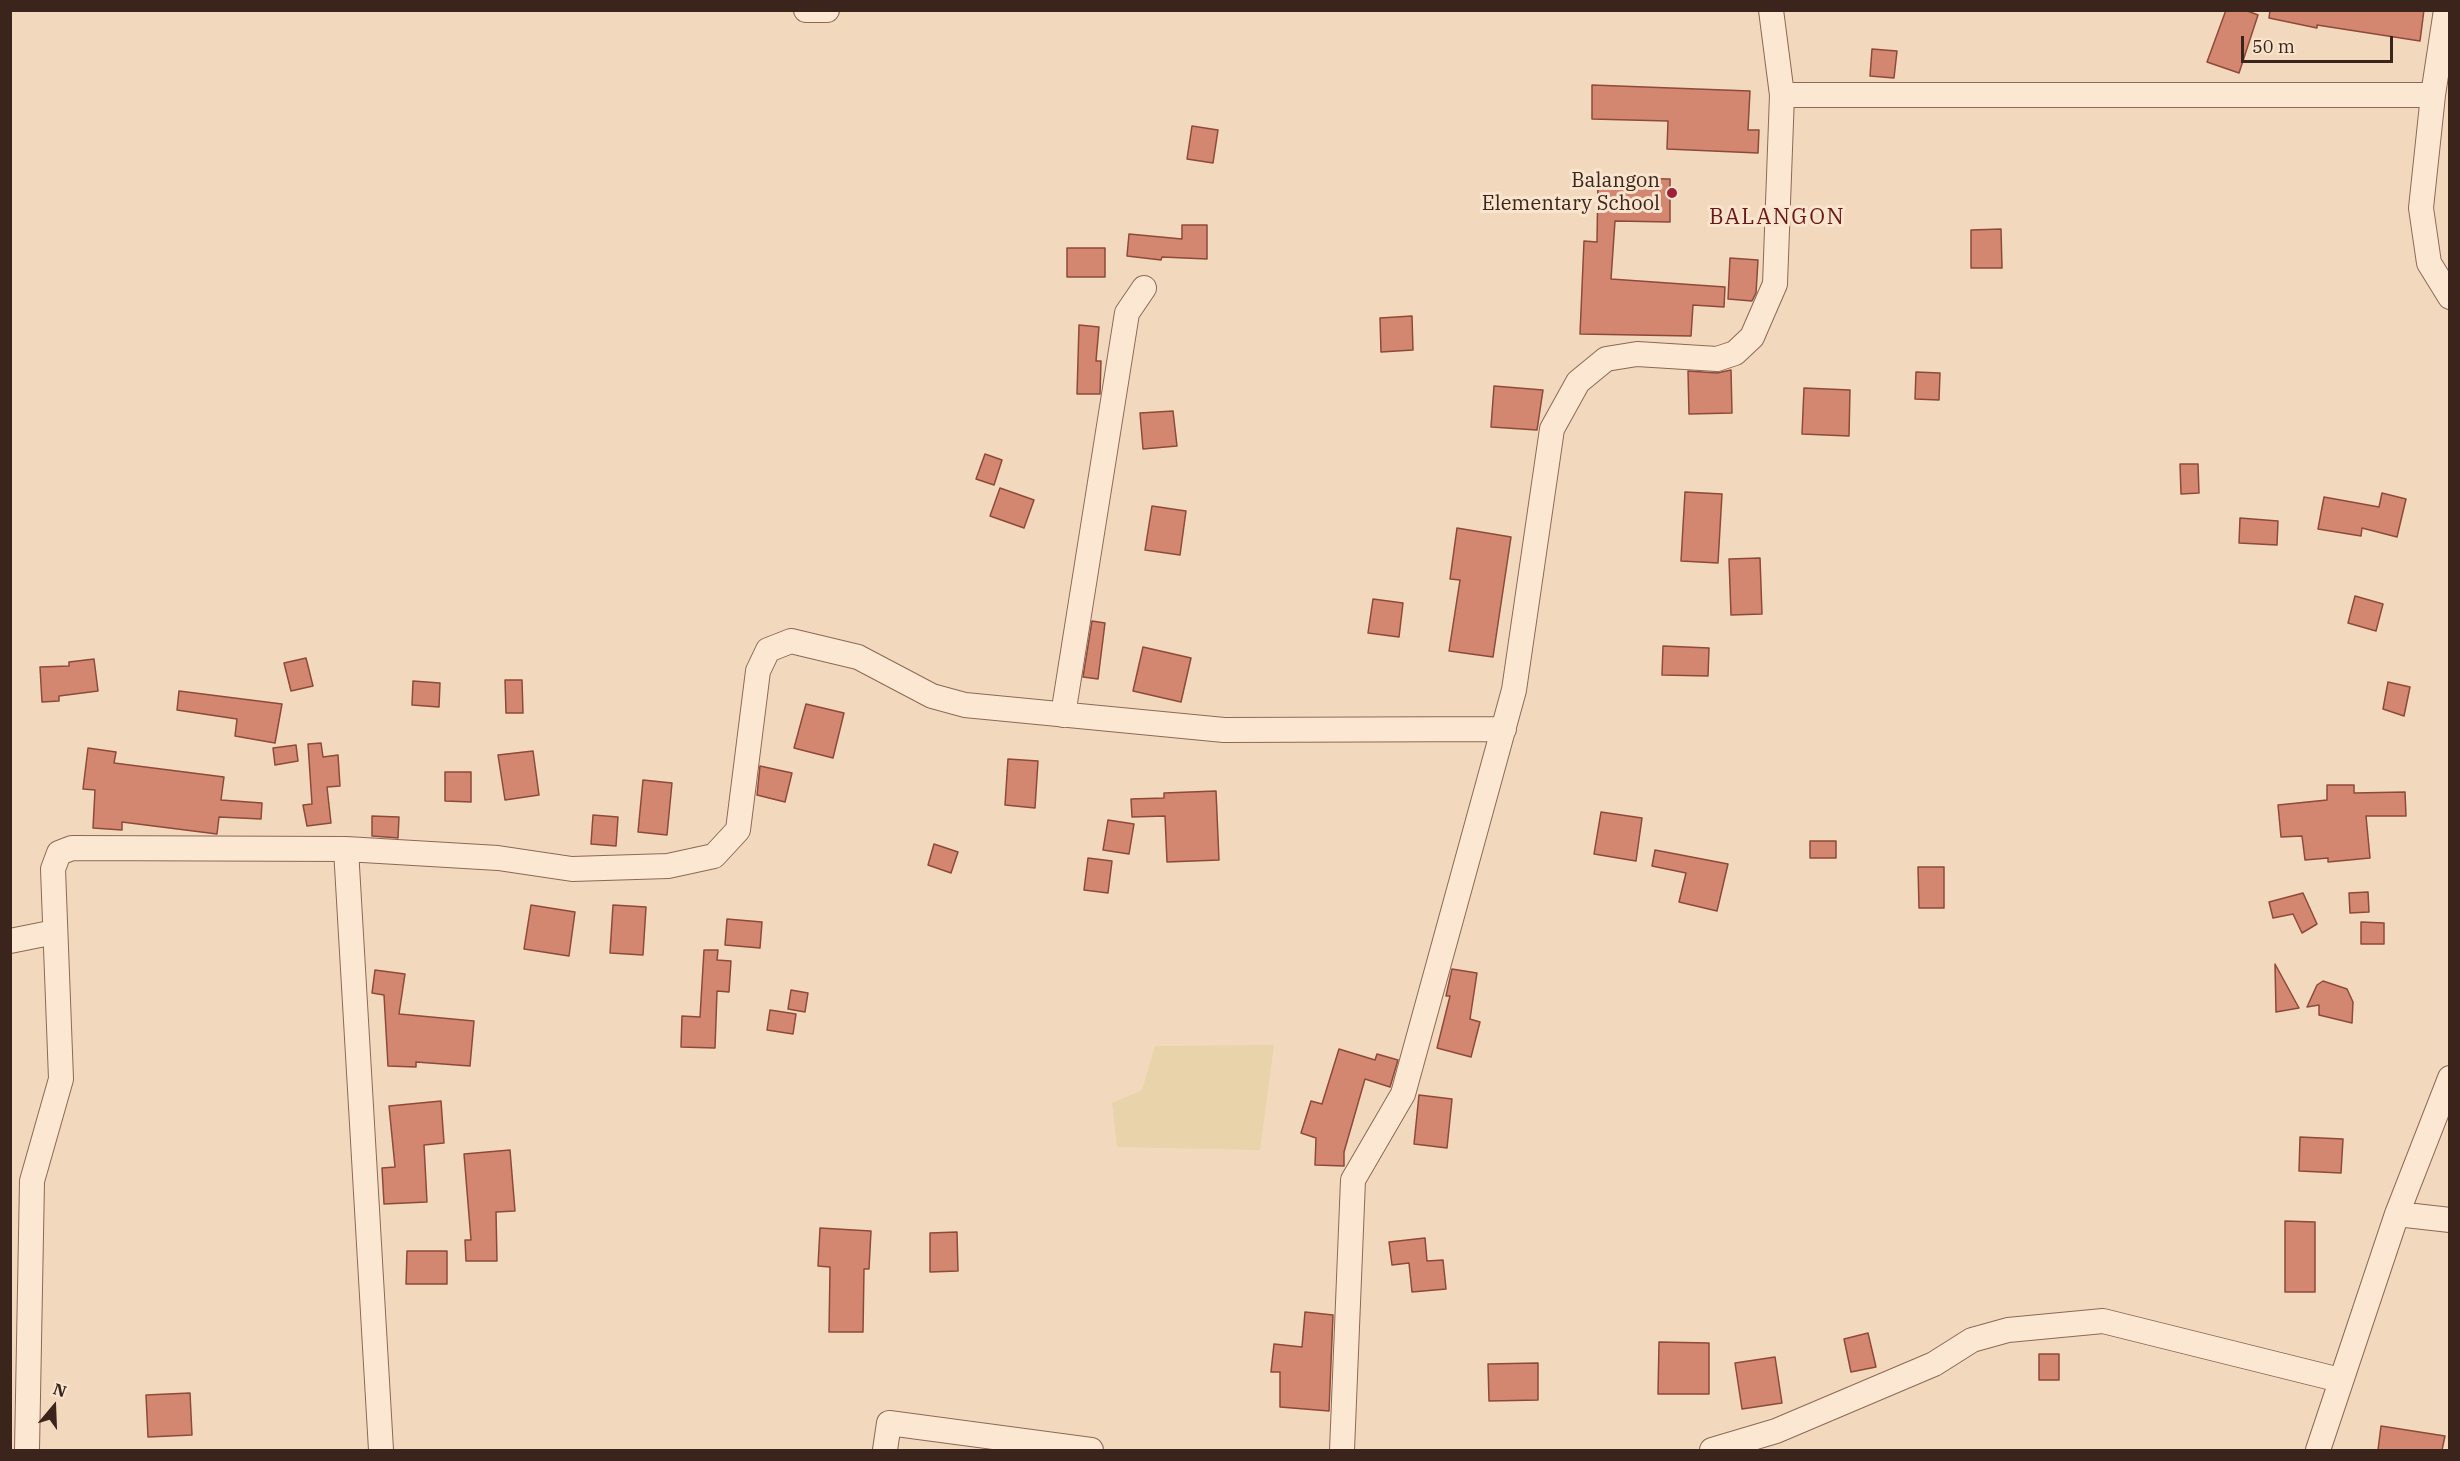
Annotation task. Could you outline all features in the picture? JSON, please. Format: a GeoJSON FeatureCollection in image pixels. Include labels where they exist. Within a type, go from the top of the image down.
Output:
{"type":"FeatureCollection","features":[{"type":"Feature","properties":{"kind":"street"},"geometry":{"type":"LineString","coordinates":[[806,10],[820,13],[827,10]]}},
{"type":"Feature","properties":{"kind":"street"},"geometry":{"type":"LineString","coordinates":[[1342,1450],[1353,1180],[1403,1094],[1504,729],[1514,690],[1552,429],[1578,382],[1606,359],[1637,354],[1716,359],[1735,353],[1752,337],[1775,284],[1782,95],[1771,10]]}},
{"type":"Feature","properties":{"kind":"street"},"geometry":{"type":"LineString","coordinates":[[2446,10],[2433,95],[2421,208],[2429,262],[2450,297]]}},
{"type":"Feature","properties":{"kind":"street"},"geometry":{"type":"LineString","coordinates":[[1782,95],[2433,95]]}},
{"type":"Feature","properties":{"kind":"street"},"geometry":{"type":"LineString","coordinates":[[1062,715],[1127,313],[1144,288]]}},
{"type":"Feature","properties":{"kind":"street"},"geometry":{"type":"LineString","coordinates":[[27,1450],[32,1181],[61,1079],[53,869],[55,860],[64,849],[346,849],[498,858],[572,869],[668,866],[714,856],[738,830],[758,671],[768,650],[791,641],[858,657],[932,696],[965,705],[1224,730],[1504,729]]}},
{"type":"Feature","properties":{"kind":"street"},"geometry":{"type":"LineString","coordinates":[[346,849],[381,1450]]}},
{"type":"Feature","properties":{"kind":"street"},"geometry":{"type":"LineString","coordinates":[[10,941],[55,932]]}},
{"type":"Feature","properties":{"kind":"street"},"geometry":{"type":"LineString","coordinates":[[2318,1450],[2397,1214],[2450,1078]]}},
{"type":"Feature","properties":{"kind":"street"},"geometry":{"type":"LineString","coordinates":[[2397,1214],[2450,1220]]}},
{"type":"Feature","properties":{"kind":"street"},"geometry":{"type":"LineString","coordinates":[[1712,1450],[1776,1431],[1934,1364],[1972,1340],[2008,1330],[2103,1321],[2340,1380]]}},
{"type":"Feature","properties":{"kind":"street"},"geometry":{"type":"LineString","coordinates":[[885,1450],[890,1423],[1091,1450]]}},
{"type":"Feature","properties":{"kind":"shaded area"},"geometry":{"type":"Polygon","coordinates":[[[1274,1045],[1260,1150],[1117,1147],[1112,1103],[1142,1090],[1155,1046],[1274,1045]]]}},
{"type":"Feature","properties":{"kind":"building"},"geometry":{"type":"Polygon","coordinates":[[[2226,10],[2245,10],[2258,15],[2239,73],[2207,62],[2226,10]]]}},
{"type":"Feature","properties":{"kind":"building"},"geometry":{"type":"Polygon","coordinates":[[[2270,10],[2424,10],[2420,41],[2317,25],[2317,28],[2269,18],[2270,10]]]}},
{"type":"Feature","properties":{"kind":"building"},"geometry":{"type":"Polygon","coordinates":[[[1872,49],[1897,51],[1894,78],[1870,76],[1872,49]]]}},
{"type":"Feature","properties":{"kind":"building"},"geometry":{"type":"Polygon","coordinates":[[[1592,85],[1750,91],[1748,130],[1759,130],[1758,153],[1667,149],[1668,121],[1592,119],[1592,85]]]}},
{"type":"Feature","properties":{"kind":"building"},"geometry":{"type":"Polygon","coordinates":[[[1192,126],[1218,130],[1213,163],[1187,159],[1192,126]]]}},
{"type":"Feature","properties":{"kind":"building"},"geometry":{"type":"Polygon","coordinates":[[[1598,178],[1670,179],[1670,222],[1615,221],[1611,279],[1725,287],[1724,307],[1693,305],[1691,336],[1580,334],[1584,241],[1597,242],[1598,178]]]}},
{"type":"Feature","properties":{"kind":"building"},"geometry":{"type":"Polygon","coordinates":[[[1182,225],[1207,225],[1207,259],[1162,257],[1161,260],[1127,256],[1129,234],[1182,239],[1182,225]]]}},
{"type":"Feature","properties":{"kind":"building"},"geometry":{"type":"Polygon","coordinates":[[[2001,229],[2002,268],[1971,268],[1971,230],[2001,229]]]}},
{"type":"Feature","properties":{"kind":"building"},"geometry":{"type":"Polygon","coordinates":[[[1067,248],[1105,248],[1105,277],[1067,277],[1067,248]]]}},
{"type":"Feature","properties":{"kind":"building"},"geometry":{"type":"Polygon","coordinates":[[[1730,258],[1758,260],[1756,293],[1752,301],[1728,299],[1730,258]]]}},
{"type":"Feature","properties":{"kind":"building"},"geometry":{"type":"Polygon","coordinates":[[[1412,316],[1413,350],[1381,352],[1380,318],[1412,316]]]}},
{"type":"Feature","properties":{"kind":"building"},"geometry":{"type":"Polygon","coordinates":[[[1079,325],[1099,327],[1096,361],[1101,361],[1100,394],[1077,394],[1079,325]]]}},
{"type":"Feature","properties":{"kind":"building"},"geometry":{"type":"Polygon","coordinates":[[[1731,370],[1732,413],[1689,414],[1688,371],[1717,373],[1731,370]]]}},
{"type":"Feature","properties":{"kind":"building"},"geometry":{"type":"Polygon","coordinates":[[[1916,372],[1940,373],[1939,400],[1915,399],[1916,372]]]}},
{"type":"Feature","properties":{"kind":"building"},"geometry":{"type":"Polygon","coordinates":[[[1494,386],[1543,390],[1537,430],[1491,427],[1494,386]]]}},
{"type":"Feature","properties":{"kind":"building"},"geometry":{"type":"Polygon","coordinates":[[[1804,388],[1850,390],[1849,436],[1802,434],[1804,388]]]}},
{"type":"Feature","properties":{"kind":"building"},"geometry":{"type":"Polygon","coordinates":[[[1173,411],[1177,446],[1143,449],[1140,413],[1173,411]]]}},
{"type":"Feature","properties":{"kind":"building"},"geometry":{"type":"Polygon","coordinates":[[[985,454],[1002,460],[994,485],[976,479],[985,454]]]}},
{"type":"Feature","properties":{"kind":"building"},"geometry":{"type":"Polygon","coordinates":[[[2180,464],[2198,464],[2199,493],[2181,494],[2180,464]]]}},
{"type":"Feature","properties":{"kind":"building"},"geometry":{"type":"Polygon","coordinates":[[[1000,488],[1034,500],[1024,528],[990,516],[1000,488]]]}},
{"type":"Feature","properties":{"kind":"building"},"geometry":{"type":"Polygon","coordinates":[[[1685,492],[1722,494],[1718,563],[1681,561],[1685,492]]]}},
{"type":"Feature","properties":{"kind":"building"},"geometry":{"type":"Polygon","coordinates":[[[2382,493],[2406,499],[2397,537],[2362,528],[2361,536],[2318,529],[2324,497],[2379,507],[2382,493]]]}},
{"type":"Feature","properties":{"kind":"building"},"geometry":{"type":"Polygon","coordinates":[[[1152,506],[1186,511],[1180,555],[1145,550],[1152,506]]]}},
{"type":"Feature","properties":{"kind":"building"},"geometry":{"type":"Polygon","coordinates":[[[2240,518],[2278,521],[2277,545],[2239,543],[2240,518]]]}},
{"type":"Feature","properties":{"kind":"building"},"geometry":{"type":"Polygon","coordinates":[[[1457,528],[1511,537],[1493,657],[1449,651],[1460,580],[1450,579],[1457,528]]]}},
{"type":"Feature","properties":{"kind":"building"},"geometry":{"type":"Polygon","coordinates":[[[1760,558],[1762,614],[1731,615],[1729,559],[1760,558]]]}},
{"type":"Feature","properties":{"kind":"building"},"geometry":{"type":"Polygon","coordinates":[[[2355,596],[2383,604],[2376,631],[2348,623],[2355,596]]]}},
{"type":"Feature","properties":{"kind":"building"},"geometry":{"type":"Polygon","coordinates":[[[1373,599],[1403,603],[1399,637],[1368,633],[1373,599]]]}},
{"type":"Feature","properties":{"kind":"building"},"geometry":{"type":"Polygon","coordinates":[[[1092,621],[1105,623],[1098,679],[1083,677],[1092,621]]]}},
{"type":"Feature","properties":{"kind":"building"},"geometry":{"type":"Polygon","coordinates":[[[1663,646],[1709,648],[1708,676],[1662,675],[1663,646]]]}},
{"type":"Feature","properties":{"kind":"building"},"geometry":{"type":"Polygon","coordinates":[[[1143,647],[1191,658],[1181,702],[1133,691],[1143,647]]]}},
{"type":"Feature","properties":{"kind":"building"},"geometry":{"type":"Polygon","coordinates":[[[306,658],[313,686],[291,691],[284,663],[306,658]]]}},
{"type":"Feature","properties":{"kind":"building"},"geometry":{"type":"Polygon","coordinates":[[[94,659],[98,691],[59,696],[59,701],[42,702],[40,667],[69,666],[69,662],[94,659]]]}},
{"type":"Feature","properties":{"kind":"building"},"geometry":{"type":"Polygon","coordinates":[[[505,680],[522,680],[523,713],[506,713],[505,680]]]}},
{"type":"Feature","properties":{"kind":"building"},"geometry":{"type":"Polygon","coordinates":[[[413,681],[440,683],[439,707],[412,705],[413,681]]]}},
{"type":"Feature","properties":{"kind":"building"},"geometry":{"type":"Polygon","coordinates":[[[2388,682],[2410,687],[2404,716],[2383,709],[2388,682]]]}},
{"type":"Feature","properties":{"kind":"building"},"geometry":{"type":"Polygon","coordinates":[[[179,691],[282,704],[275,743],[235,736],[237,719],[177,710],[179,691]]]}},
{"type":"Feature","properties":{"kind":"building"},"geometry":{"type":"Polygon","coordinates":[[[806,704],[844,713],[833,758],[794,748],[806,704]]]}},
{"type":"Feature","properties":{"kind":"building"},"geometry":{"type":"Polygon","coordinates":[[[321,743],[323,757],[338,755],[340,786],[327,787],[331,823],[307,826],[303,805],[312,804],[308,744],[321,743]]]}},
{"type":"Feature","properties":{"kind":"building"},"geometry":{"type":"Polygon","coordinates":[[[296,745],[298,761],[275,765],[273,748],[296,745]]]}},
{"type":"Feature","properties":{"kind":"building"},"geometry":{"type":"Polygon","coordinates":[[[88,748],[116,752],[114,763],[224,777],[221,800],[262,803],[261,819],[219,817],[217,834],[122,822],[122,830],[93,828],[95,790],[83,789],[88,748]]]}},
{"type":"Feature","properties":{"kind":"building"},"geometry":{"type":"Polygon","coordinates":[[[533,751],[539,795],[505,800],[498,755],[533,751]]]}},
{"type":"Feature","properties":{"kind":"building"},"geometry":{"type":"Polygon","coordinates":[[[1008,759],[1038,761],[1035,808],[1005,805],[1008,759]]]}},
{"type":"Feature","properties":{"kind":"building"},"geometry":{"type":"Polygon","coordinates":[[[760,766],[792,773],[785,802],[757,795],[760,766]]]}},
{"type":"Feature","properties":{"kind":"building"},"geometry":{"type":"Polygon","coordinates":[[[445,772],[471,772],[471,802],[445,801],[445,772]]]}},
{"type":"Feature","properties":{"kind":"building"},"geometry":{"type":"Polygon","coordinates":[[[643,780],[672,783],[667,835],[638,832],[643,780]]]}},
{"type":"Feature","properties":{"kind":"building"},"geometry":{"type":"Polygon","coordinates":[[[2327,785],[2354,785],[2354,793],[2405,792],[2406,816],[2366,816],[2370,858],[2328,862],[2328,858],[2305,860],[2302,836],[2281,837],[2278,805],[2327,800],[2327,785]]]}},
{"type":"Feature","properties":{"kind":"building"},"geometry":{"type":"Polygon","coordinates":[[[1216,791],[1219,860],[1167,862],[1165,816],[1132,817],[1131,799],[1164,798],[1164,793],[1216,791]]]}},
{"type":"Feature","properties":{"kind":"building"},"geometry":{"type":"Polygon","coordinates":[[[1601,812],[1642,818],[1636,861],[1594,854],[1601,812]]]}},
{"type":"Feature","properties":{"kind":"building"},"geometry":{"type":"Polygon","coordinates":[[[593,815],[618,817],[616,846],[591,844],[593,815]]]}},
{"type":"Feature","properties":{"kind":"building"},"geometry":{"type":"Polygon","coordinates":[[[372,816],[399,817],[398,838],[372,836],[372,816]]]}},
{"type":"Feature","properties":{"kind":"building"},"geometry":{"type":"Polygon","coordinates":[[[1108,820],[1134,824],[1129,854],[1103,850],[1108,820]]]}},
{"type":"Feature","properties":{"kind":"building"},"geometry":{"type":"Polygon","coordinates":[[[1810,841],[1836,841],[1836,858],[1810,858],[1810,841]]]}},
{"type":"Feature","properties":{"kind":"building"},"geometry":{"type":"Polygon","coordinates":[[[934,844],[958,852],[951,873],[928,865],[934,844]]]}},
{"type":"Feature","properties":{"kind":"building"},"geometry":{"type":"Polygon","coordinates":[[[1655,850],[1728,864],[1717,911],[1679,902],[1686,873],[1652,866],[1655,850]]]}},
{"type":"Feature","properties":{"kind":"building"},"geometry":{"type":"Polygon","coordinates":[[[1088,858],[1112,861],[1108,893],[1084,890],[1088,858]]]}},
{"type":"Feature","properties":{"kind":"building"},"geometry":{"type":"Polygon","coordinates":[[[1918,867],[1944,867],[1944,908],[1919,908],[1918,867]]]}},
{"type":"Feature","properties":{"kind":"building"},"geometry":{"type":"Polygon","coordinates":[[[2368,892],[2369,912],[2350,913],[2349,893],[2368,892]]]}},
{"type":"Feature","properties":{"kind":"building"},"geometry":{"type":"Polygon","coordinates":[[[2303,893],[2317,924],[2302,933],[2293,914],[2273,918],[2269,902],[2303,893]]]}},
{"type":"Feature","properties":{"kind":"building"},"geometry":{"type":"Polygon","coordinates":[[[531,905],[575,912],[569,956],[524,949],[531,905]]]}},
{"type":"Feature","properties":{"kind":"building"},"geometry":{"type":"Polygon","coordinates":[[[613,905],[646,907],[643,955],[610,953],[613,905]]]}},
{"type":"Feature","properties":{"kind":"building"},"geometry":{"type":"Polygon","coordinates":[[[727,919],[762,922],[760,948],[725,945],[727,919]]]}},
{"type":"Feature","properties":{"kind":"building"},"geometry":{"type":"Polygon","coordinates":[[[2361,922],[2384,923],[2384,944],[2361,944],[2361,922]]]}},
{"type":"Feature","properties":{"kind":"building"},"geometry":{"type":"Polygon","coordinates":[[[704,950],[718,950],[717,960],[731,961],[729,992],[717,991],[715,1048],[681,1047],[682,1016],[700,1017],[704,950]]]}},
{"type":"Feature","properties":{"kind":"building"},"geometry":{"type":"Polygon","coordinates":[[[2275,964],[2299,1008],[2276,1012],[2275,964]]]}},
{"type":"Feature","properties":{"kind":"building"},"geometry":{"type":"Polygon","coordinates":[[[1452,969],[1477,973],[1470,1019],[1480,1022],[1471,1057],[1437,1048],[1450,996],[1446,996],[1452,969]]]}},
{"type":"Feature","properties":{"kind":"building"},"geometry":{"type":"Polygon","coordinates":[[[375,970],[405,974],[399,1014],[474,1021],[470,1066],[416,1062],[416,1067],[388,1066],[384,995],[372,993],[375,970]]]}},
{"type":"Feature","properties":{"kind":"building"},"geometry":{"type":"Polygon","coordinates":[[[2323,981],[2347,989],[2353,1002],[2352,1023],[2319,1015],[2319,1005],[2307,1007],[2317,985],[2323,981]]]}},
{"type":"Feature","properties":{"kind":"building"},"geometry":{"type":"Polygon","coordinates":[[[791,990],[808,993],[805,1012],[788,1009],[791,990]]]}},
{"type":"Feature","properties":{"kind":"building"},"geometry":{"type":"Polygon","coordinates":[[[770,1010],[796,1014],[793,1034],[767,1030],[770,1010]]]}},
{"type":"Feature","properties":{"kind":"building"},"geometry":{"type":"Polygon","coordinates":[[[1339,1049],[1375,1060],[1377,1054],[1398,1060],[1390,1087],[1365,1079],[1344,1152],[1344,1166],[1315,1165],[1316,1138],[1301,1133],[1311,1101],[1322,1104],[1339,1049]]]}},
{"type":"Feature","properties":{"kind":"building"},"geometry":{"type":"Polygon","coordinates":[[[1419,1095],[1452,1099],[1447,1148],[1414,1144],[1419,1095]]]}},
{"type":"Feature","properties":{"kind":"building"},"geometry":{"type":"Polygon","coordinates":[[[441,1101],[444,1143],[424,1145],[427,1202],[384,1204],[382,1168],[395,1167],[389,1106],[441,1101]]]}},
{"type":"Feature","properties":{"kind":"building"},"geometry":{"type":"Polygon","coordinates":[[[2300,1137],[2343,1139],[2341,1173],[2299,1171],[2300,1137]]]}},
{"type":"Feature","properties":{"kind":"building"},"geometry":{"type":"Polygon","coordinates":[[[510,1150],[515,1211],[496,1212],[497,1261],[466,1261],[465,1240],[471,1240],[464,1154],[510,1150]]]}},
{"type":"Feature","properties":{"kind":"building"},"geometry":{"type":"Polygon","coordinates":[[[2285,1221],[2315,1222],[2315,1292],[2285,1292],[2285,1221]]]}},
{"type":"Feature","properties":{"kind":"building"},"geometry":{"type":"Polygon","coordinates":[[[820,1228],[871,1231],[869,1269],[864,1269],[863,1332],[829,1332],[830,1267],[818,1266],[820,1228]]]}},
{"type":"Feature","properties":{"kind":"building"},"geometry":{"type":"Polygon","coordinates":[[[957,1232],[958,1271],[930,1272],[930,1233],[957,1232]]]}},
{"type":"Feature","properties":{"kind":"building"},"geometry":{"type":"Polygon","coordinates":[[[1425,1238],[1427,1261],[1443,1260],[1446,1289],[1412,1292],[1409,1263],[1392,1265],[1389,1242],[1425,1238]]]}},
{"type":"Feature","properties":{"kind":"building"},"geometry":{"type":"Polygon","coordinates":[[[407,1251],[447,1251],[447,1284],[406,1284],[407,1251]]]}},
{"type":"Feature","properties":{"kind":"building"},"geometry":{"type":"Polygon","coordinates":[[[1305,1312],[1333,1315],[1329,1411],[1280,1407],[1280,1372],[1271,1372],[1274,1344],[1302,1347],[1305,1312]]]}},
{"type":"Feature","properties":{"kind":"building"},"geometry":{"type":"Polygon","coordinates":[[[1868,1333],[1876,1367],[1851,1372],[1844,1339],[1868,1333]]]}},
{"type":"Feature","properties":{"kind":"building"},"geometry":{"type":"Polygon","coordinates":[[[1659,1342],[1709,1343],[1709,1394],[1658,1394],[1659,1342]]]}},
{"type":"Feature","properties":{"kind":"building"},"geometry":{"type":"Polygon","coordinates":[[[2039,1354],[2059,1354],[2059,1380],[2039,1380],[2039,1354]]]}},
{"type":"Feature","properties":{"kind":"building"},"geometry":{"type":"Polygon","coordinates":[[[1775,1357],[1782,1403],[1742,1409],[1735,1363],[1775,1357]]]}},
{"type":"Feature","properties":{"kind":"building"},"geometry":{"type":"Polygon","coordinates":[[[1538,1363],[1538,1400],[1489,1401],[1488,1364],[1538,1363]]]}},
{"type":"Feature","properties":{"kind":"building"},"geometry":{"type":"Polygon","coordinates":[[[190,1393],[192,1435],[148,1437],[146,1395],[190,1393]]]}},
{"type":"Feature","properties":{"kind":"building"},"geometry":{"type":"Polygon","coordinates":[[[2381,1426],[2445,1436],[2442,1450],[2378,1450],[2381,1426]]]}},
{"type":"Feature","properties":{"kind":"place","name":"Balangon Elementary School"},"geometry":{"type":"Point","coordinates":[1672,193]}},
{"type":"Feature","properties":{"kind":"district","name":"BALANGON"},"geometry":{"type":"Point","coordinates":[1777,218]}}]}
